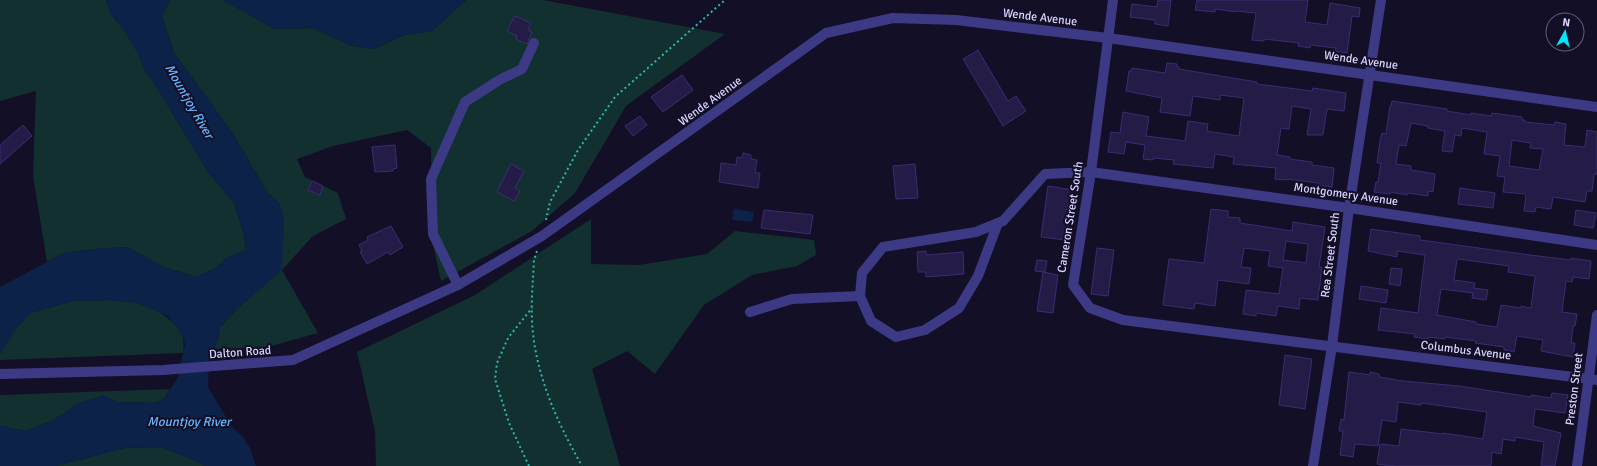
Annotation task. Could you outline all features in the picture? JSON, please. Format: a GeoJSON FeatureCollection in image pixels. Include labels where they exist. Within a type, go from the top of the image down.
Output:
{"type":"FeatureCollection","features":[{"type":"Feature","properties":{"kind":"street","name":"Cameron Street South"},"geometry":{"type":"LineString","coordinates":[[1113,0],[1073,285],[1090,308],[1123,320],[1332,346]]}},
{"type":"Feature","properties":{"kind":"street","name":"Rea Street South"},"geometry":{"type":"LineString","coordinates":[[1314,466],[1332,346],[1349,208],[1381,0]]}},
{"type":"Feature","properties":{"kind":"street","name":"Wende Avenue"},"geometry":{"type":"LineString","coordinates":[[458,285],[542,236],[826,33],[893,18],[956,20],[1108,38],[1369,74],[1597,108]]}},
{"type":"Feature","properties":{"kind":"street"},"geometry":{"type":"LineString","coordinates":[[458,285],[433,234],[431,179],[465,102],[501,79],[522,69],[534,43]]}},
{"type":"Feature","properties":{"kind":"street","name":"Montgomery Avenue"},"geometry":{"type":"LineString","coordinates":[[998,223],[1003,221],[1044,174],[1090,172],[1349,208],[1597,245]]}},
{"type":"Feature","properties":{"kind":"street"},"geometry":{"type":"LineString","coordinates":[[998,223],[978,276],[959,308],[925,330],[896,337],[872,322],[860,296],[862,273],[883,247],[976,232],[998,223]]}},
{"type":"Feature","properties":{"kind":"street","name":"Dalton Road"},"geometry":{"type":"LineString","coordinates":[[4,374],[163,370],[263,364],[293,360],[458,285]]}},
{"type":"Feature","properties":{"kind":"street"},"geometry":{"type":"LineString","coordinates":[[750,312],[792,299],[860,296]]}},
{"type":"Feature","properties":{"kind":"street","name":"Preston Street"},"geometry":{"type":"LineString","coordinates":[[1577,466],[1593,379],[1597,315]]}},
{"type":"Feature","properties":{"kind":"street","name":"Columbus Avenue"},"geometry":{"type":"LineString","coordinates":[[1332,346],[1593,379]]}},
{"type":"Feature","properties":{"kind":"path"},"geometry":{"type":"LineString","coordinates":[[529,466],[509,423],[495,379],[497,363],[508,338],[533,307]]}},
{"type":"Feature","properties":{"kind":"green space"},"geometry":{"type":"Polygon","coordinates":[[[0,0],[106,0],[111,14],[125,32],[138,53],[145,71],[151,78],[208,172],[234,203],[244,235],[246,250],[227,258],[214,269],[196,277],[163,267],[128,247],[64,253],[47,262],[33,176],[36,91],[0,101],[0,0]]]}},
{"type":"Feature","properties":{"kind":"green space"},"geometry":{"type":"Polygon","coordinates":[[[170,0],[223,0],[275,29],[313,28],[350,45],[373,49],[405,35],[432,31],[466,0],[543,0],[725,34],[626,106],[575,193],[532,231],[441,281],[432,240],[431,148],[407,130],[333,146],[297,159],[305,177],[338,193],[346,219],[313,236],[282,270],[318,333],[264,348],[214,349],[220,327],[257,291],[280,204],[267,192],[233,134],[174,53],[162,16],[170,0]]]}},
{"type":"Feature","properties":{"kind":"green space"},"geometry":{"type":"Polygon","coordinates":[[[591,219],[591,264],[639,265],[707,254],[735,231],[814,240],[816,255],[797,266],[752,275],[704,305],[655,374],[627,351],[592,369],[620,466],[376,466],[375,431],[357,352],[475,295],[591,219]]]}},
{"type":"Feature","properties":{"kind":"green space"},"geometry":{"type":"Polygon","coordinates":[[[109,300],[137,303],[154,310],[170,320],[181,334],[184,343],[183,353],[0,360],[0,354],[15,330],[30,313],[73,301],[109,300]]]}},
{"type":"Feature","properties":{"kind":"green space"},"geometry":{"type":"Polygon","coordinates":[[[170,389],[164,399],[154,403],[118,402],[102,396],[77,404],[54,420],[26,431],[0,426],[0,395],[170,389]]]}},
{"type":"Feature","properties":{"kind":"green space"},"geometry":{"type":"Polygon","coordinates":[[[162,447],[205,466],[56,466],[124,448],[162,447]]]}},
{"type":"Feature","properties":{"kind":"water","name":"Mountjoy River"},"geometry":{"type":"Polygon","coordinates":[[[106,0],[170,0],[162,16],[174,53],[233,134],[267,192],[280,204],[284,220],[282,270],[236,310],[220,327],[218,341],[209,359],[208,387],[232,427],[242,436],[250,448],[256,466],[205,466],[162,447],[124,448],[56,466],[0,466],[0,426],[26,431],[54,420],[77,404],[103,395],[118,402],[154,403],[164,399],[178,377],[185,344],[180,331],[168,316],[137,303],[109,300],[73,301],[30,313],[15,330],[0,354],[0,287],[64,253],[128,247],[163,267],[196,277],[214,269],[227,258],[246,250],[244,235],[234,203],[208,172],[151,78],[145,71],[138,53],[125,32],[111,14],[106,0]]]}},
{"type":"Feature","properties":{"kind":"water"},"geometry":{"type":"Polygon","coordinates":[[[223,0],[466,0],[432,31],[405,35],[373,49],[350,45],[313,28],[275,29],[223,0]]]}},
{"type":"Feature","properties":{"kind":"water"},"geometry":{"type":"Polygon","coordinates":[[[734,209],[754,212],[752,222],[732,220],[734,209]]]}},
{"type":"Feature","properties":{"kind":"building"},"geometry":{"type":"Polygon","coordinates":[[[1158,0],[1171,0],[1168,26],[1155,24],[1155,20],[1130,17],[1132,4],[1157,7],[1158,0]]]}},
{"type":"Feature","properties":{"kind":"building"},"geometry":{"type":"Polygon","coordinates":[[[1197,0],[1308,0],[1305,22],[1327,25],[1330,3],[1360,8],[1359,17],[1352,16],[1347,53],[1335,51],[1336,48],[1311,45],[1310,48],[1298,46],[1299,43],[1264,39],[1264,41],[1252,40],[1256,13],[1215,9],[1215,12],[1195,10],[1197,0]]]}},
{"type":"Feature","properties":{"kind":"building"},"geometry":{"type":"Polygon","coordinates":[[[515,16],[531,23],[528,30],[532,32],[527,44],[516,39],[517,36],[507,31],[515,16]]]}},
{"type":"Feature","properties":{"kind":"building"},"geometry":{"type":"Polygon","coordinates":[[[978,50],[1008,101],[1016,96],[1026,111],[1003,126],[963,59],[978,50]]]}},
{"type":"Feature","properties":{"kind":"building"},"geometry":{"type":"Polygon","coordinates":[[[1167,63],[1177,64],[1179,69],[1257,82],[1257,84],[1312,91],[1313,88],[1346,93],[1344,111],[1327,109],[1323,135],[1307,135],[1311,109],[1292,106],[1289,129],[1281,128],[1277,155],[1290,157],[1290,159],[1312,162],[1312,165],[1334,168],[1332,187],[1318,185],[1318,183],[1275,179],[1276,168],[1233,164],[1234,157],[1215,154],[1213,168],[1173,164],[1174,160],[1153,158],[1153,160],[1143,159],[1145,145],[1126,142],[1124,154],[1108,152],[1111,132],[1120,133],[1123,112],[1149,117],[1146,136],[1185,141],[1188,121],[1208,124],[1207,131],[1239,136],[1244,98],[1220,95],[1220,100],[1193,96],[1190,116],[1160,112],[1162,98],[1126,91],[1129,71],[1131,71],[1132,68],[1165,73],[1167,63]]]}},
{"type":"Feature","properties":{"kind":"building"},"geometry":{"type":"Polygon","coordinates":[[[682,75],[693,90],[663,112],[651,97],[682,75]]]}},
{"type":"Feature","properties":{"kind":"building"},"geometry":{"type":"Polygon","coordinates":[[[1392,101],[1447,109],[1447,111],[1471,115],[1471,113],[1491,116],[1492,113],[1522,117],[1522,120],[1525,120],[1525,122],[1554,125],[1555,122],[1566,124],[1564,145],[1585,147],[1587,130],[1597,132],[1597,174],[1594,174],[1592,191],[1587,191],[1585,202],[1553,197],[1551,209],[1536,207],[1535,212],[1524,211],[1526,194],[1503,192],[1505,177],[1497,176],[1500,156],[1484,154],[1487,132],[1462,128],[1461,136],[1455,135],[1452,152],[1442,151],[1445,131],[1411,123],[1406,146],[1399,145],[1396,164],[1411,166],[1411,170],[1435,174],[1433,192],[1428,191],[1428,196],[1408,193],[1407,195],[1390,192],[1390,194],[1374,192],[1376,182],[1378,182],[1381,163],[1377,163],[1380,141],[1382,133],[1386,134],[1392,101]],[[1512,140],[1509,166],[1539,170],[1543,149],[1530,148],[1531,143],[1512,140]]]}},
{"type":"Feature","properties":{"kind":"building"},"geometry":{"type":"Polygon","coordinates":[[[640,116],[647,125],[633,136],[625,126],[640,116]]]}},
{"type":"Feature","properties":{"kind":"building"},"geometry":{"type":"Polygon","coordinates":[[[23,125],[32,136],[0,164],[0,145],[23,125]]]}},
{"type":"Feature","properties":{"kind":"building"},"geometry":{"type":"Polygon","coordinates":[[[395,145],[397,168],[393,169],[393,171],[375,172],[372,147],[395,145]]]}},
{"type":"Feature","properties":{"kind":"building"},"geometry":{"type":"Polygon","coordinates":[[[743,153],[751,155],[751,159],[757,160],[755,173],[760,173],[758,188],[719,182],[721,163],[736,165],[737,157],[742,158],[743,153]]]}},
{"type":"Feature","properties":{"kind":"building"},"geometry":{"type":"Polygon","coordinates":[[[511,164],[524,171],[515,188],[520,191],[514,201],[497,192],[511,164]]]}},
{"type":"Feature","properties":{"kind":"building"},"geometry":{"type":"Polygon","coordinates":[[[915,164],[918,198],[896,199],[893,166],[915,164]]]}},
{"type":"Feature","properties":{"kind":"building"},"geometry":{"type":"Polygon","coordinates":[[[312,181],[323,186],[320,195],[308,190],[312,181]]]}},
{"type":"Feature","properties":{"kind":"building"},"geometry":{"type":"Polygon","coordinates":[[[1048,186],[1073,190],[1066,240],[1041,237],[1048,186]]]}},
{"type":"Feature","properties":{"kind":"building"},"geometry":{"type":"Polygon","coordinates":[[[1460,188],[1495,193],[1493,208],[1458,204],[1460,188]]]}},
{"type":"Feature","properties":{"kind":"building"},"geometry":{"type":"Polygon","coordinates":[[[1211,209],[1228,211],[1228,217],[1240,218],[1240,223],[1292,231],[1293,222],[1325,227],[1319,267],[1322,267],[1318,300],[1300,298],[1299,309],[1278,306],[1276,316],[1256,313],[1256,316],[1243,314],[1246,290],[1279,294],[1283,268],[1268,266],[1270,251],[1244,248],[1241,267],[1251,268],[1249,284],[1218,280],[1215,306],[1195,303],[1194,309],[1163,305],[1169,259],[1204,263],[1211,209]],[[1286,241],[1283,260],[1306,263],[1308,244],[1286,241]]]}},
{"type":"Feature","properties":{"kind":"building"},"geometry":{"type":"Polygon","coordinates":[[[764,210],[813,215],[810,234],[761,228],[764,210]]]}},
{"type":"Feature","properties":{"kind":"building"},"geometry":{"type":"Polygon","coordinates":[[[1576,210],[1596,213],[1593,228],[1574,225],[1576,210]]]}},
{"type":"Feature","properties":{"kind":"building"},"geometry":{"type":"Polygon","coordinates":[[[391,226],[403,247],[390,255],[388,252],[367,264],[360,252],[362,251],[359,245],[368,240],[367,237],[391,226]]]}},
{"type":"Feature","properties":{"kind":"building"},"geometry":{"type":"Polygon","coordinates":[[[1371,229],[1420,236],[1420,240],[1530,255],[1591,261],[1589,279],[1573,277],[1572,282],[1566,281],[1562,312],[1577,314],[1575,326],[1573,326],[1571,343],[1575,343],[1573,357],[1541,351],[1543,340],[1517,336],[1514,352],[1504,350],[1504,347],[1475,343],[1476,341],[1445,337],[1445,339],[1429,337],[1428,339],[1414,337],[1415,334],[1378,330],[1381,308],[1418,313],[1425,255],[1397,251],[1397,257],[1368,251],[1371,229]],[[1459,259],[1457,260],[1454,280],[1475,283],[1474,288],[1488,290],[1486,300],[1472,298],[1473,293],[1441,289],[1437,315],[1497,327],[1501,305],[1531,308],[1535,276],[1508,272],[1509,266],[1459,259]]]}},
{"type":"Feature","properties":{"kind":"building"},"geometry":{"type":"Polygon","coordinates":[[[1097,248],[1114,250],[1108,296],[1091,294],[1097,248]]]}},
{"type":"Feature","properties":{"kind":"building"},"geometry":{"type":"Polygon","coordinates":[[[926,251],[926,255],[963,252],[964,274],[926,277],[926,272],[918,272],[917,252],[926,251]]]}},
{"type":"Feature","properties":{"kind":"building"},"geometry":{"type":"Polygon","coordinates":[[[1037,260],[1047,261],[1045,272],[1035,271],[1037,260]]]}},
{"type":"Feature","properties":{"kind":"building"},"geometry":{"type":"Polygon","coordinates":[[[1391,268],[1402,269],[1400,286],[1389,284],[1391,268]]]}},
{"type":"Feature","properties":{"kind":"building"},"geometry":{"type":"Polygon","coordinates":[[[1043,272],[1058,275],[1053,313],[1037,311],[1043,272]]]}},
{"type":"Feature","properties":{"kind":"building"},"geometry":{"type":"Polygon","coordinates":[[[1361,286],[1388,290],[1386,303],[1359,299],[1361,286]]]}},
{"type":"Feature","properties":{"kind":"building"},"geometry":{"type":"Polygon","coordinates":[[[1285,355],[1312,359],[1305,409],[1279,405],[1285,355]]]}},
{"type":"Feature","properties":{"kind":"building"},"geometry":{"type":"Polygon","coordinates":[[[1349,372],[1370,375],[1370,372],[1379,374],[1380,377],[1403,381],[1459,386],[1531,397],[1531,395],[1551,398],[1552,393],[1568,395],[1565,413],[1535,409],[1533,426],[1561,433],[1555,466],[1541,466],[1544,442],[1515,437],[1515,441],[1503,439],[1501,454],[1492,452],[1491,466],[1394,466],[1377,464],[1380,444],[1399,446],[1401,429],[1483,439],[1487,412],[1421,403],[1421,405],[1398,402],[1396,422],[1382,420],[1378,446],[1355,444],[1353,457],[1340,455],[1343,431],[1339,431],[1341,419],[1344,420],[1349,372]]]}}]}
